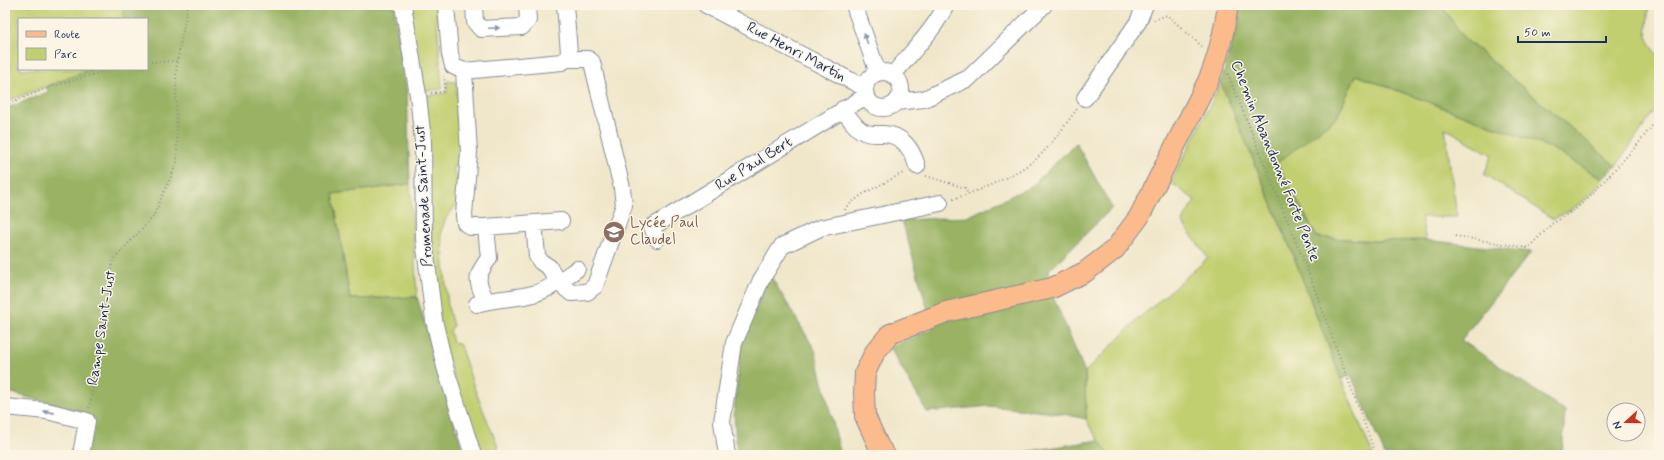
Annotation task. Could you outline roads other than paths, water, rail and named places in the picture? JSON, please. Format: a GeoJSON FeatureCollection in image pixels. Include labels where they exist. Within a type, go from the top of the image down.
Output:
{"type":"FeatureCollection","features":[{"type":"Feature","properties":{"kind":"main road"},"geometry":{"type":"LineString","coordinates":[[885,455],[879,446],[865,416],[864,393],[866,373],[875,352],[890,334],[946,312],[1052,288],[1085,272],[1115,249],[1139,217],[1208,81],[1218,58],[1224,34],[1228,5]]}},
{"type":"Feature","properties":{"kind":"street","name":"Promenade Saint-Just"},"geometry":{"type":"LineString","coordinates":[[403,5],[418,94],[423,141],[424,239],[434,320],[446,367],[473,455]]}},
{"type":"Feature","properties":{"kind":"street"},"geometry":{"type":"LineString","coordinates":[[446,5],[450,54],[453,66],[464,71],[562,62],[567,59],[588,59],[592,62],[622,188],[624,205],[595,286],[587,292],[571,293],[558,282],[549,267],[541,262],[536,256],[534,223]]}},
{"type":"Feature","properties":{"kind":"street"},"geometry":{"type":"LineString","coordinates":[[474,5],[475,22],[481,29],[522,27],[528,20],[527,5]]}},
{"type":"Feature","properties":{"kind":"street"},"geometry":{"type":"LineString","coordinates":[[565,5],[569,52],[567,59]]}},
{"type":"Feature","properties":{"kind":"street","name":"Rue Henri Martin"},"geometry":{"type":"LineString","coordinates":[[706,5],[866,92]]}},
{"type":"Feature","properties":{"kind":"street"},"geometry":{"type":"LineString","coordinates":[[854,5],[886,74],[897,80],[901,91],[896,102]]}},
{"type":"Feature","properties":{"kind":"street"},"geometry":{"type":"LineString","coordinates":[[946,5],[940,17],[918,46],[886,74],[869,78],[866,92],[869,101],[879,107],[886,107],[896,102],[924,99],[969,78],[1044,5]]}},
{"type":"Feature","properties":{"kind":"street"},"geometry":{"type":"LineString","coordinates":[[1085,98],[1138,22],[1145,5]]}},
{"type":"Feature","properties":{"kind":"street"},"geometry":{"type":"LineString","coordinates":[[464,71],[469,152],[464,215],[465,223],[471,227],[486,227],[561,221]]}},
{"type":"Feature","properties":{"kind":"street","name":"Rue Paul Bert"},"geometry":{"type":"LineString","coordinates":[[657,239],[652,227],[843,109],[866,92]]}},
{"type":"Feature","properties":{"kind":"street"},"geometry":{"type":"LineString","coordinates":[[843,109],[860,130],[867,133],[893,134],[904,142],[914,156],[916,171]]}},
{"type":"Feature","properties":{"kind":"street"},"geometry":{"type":"LineString","coordinates":[[727,455],[722,422],[734,343],[761,280],[782,246],[820,228],[842,222],[940,203]]}},
{"type":"Feature","properties":{"kind":"street"},"geometry":{"type":"LineString","coordinates":[[486,227],[489,258],[478,273],[482,302],[534,294],[558,282],[577,269]]}},
{"type":"Feature","properties":{"kind":"street"},"geometry":{"type":"LineString","coordinates":[[5,407],[47,411],[87,421],[81,455]]}},
{"type":"Feature","properties":{"kind":"place","name":"Lycée Paul Claudel"},"geometry":{"type":"Point","coordinates":[614,232]}}]}
